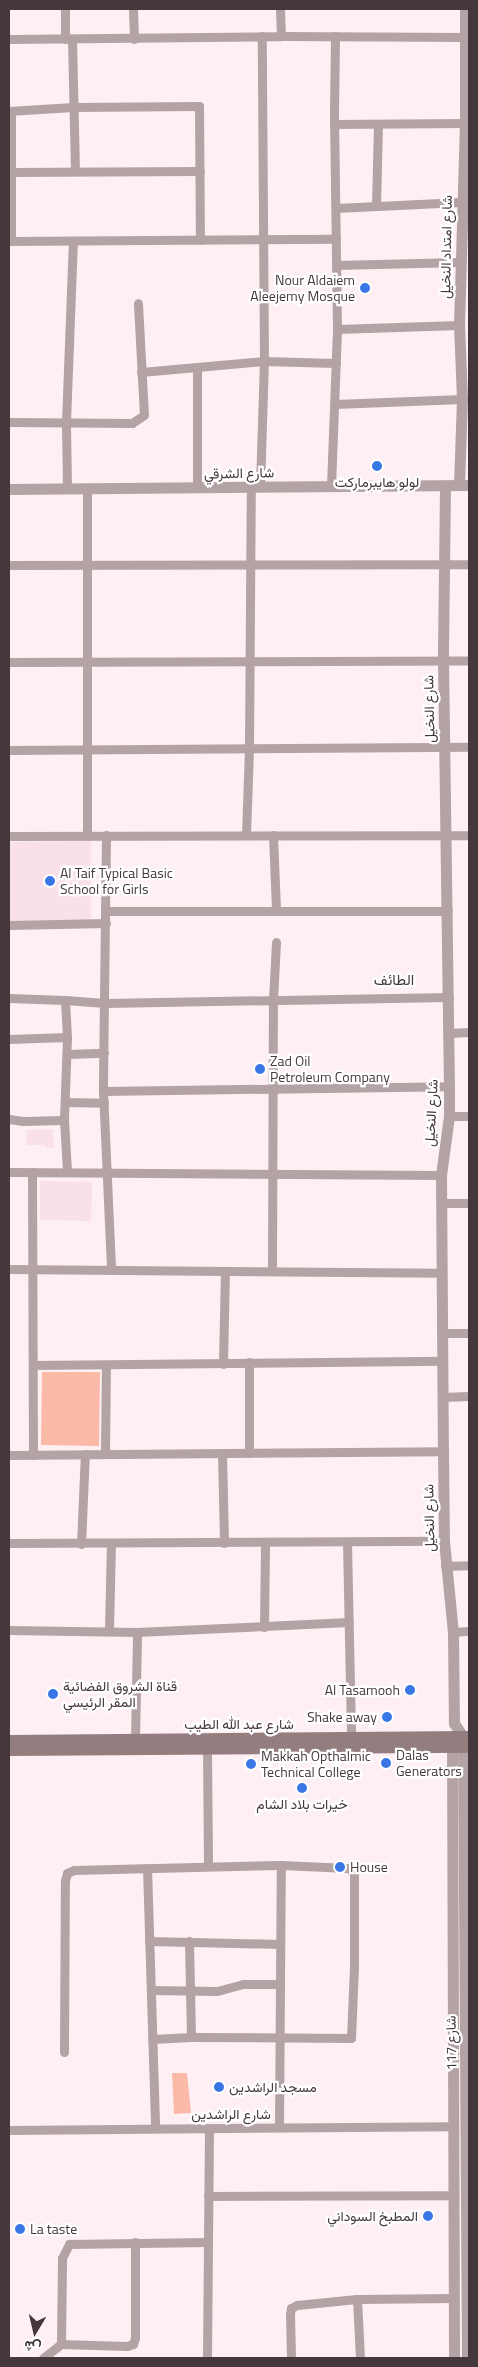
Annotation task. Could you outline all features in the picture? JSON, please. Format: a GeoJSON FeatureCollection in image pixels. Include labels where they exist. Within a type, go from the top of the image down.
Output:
{"type":"FeatureCollection","features":[{"type":"Feature","properties":{"kind":"main road","name":"شارع عبد الله الطيب"},"geometry":{"type":"LineString","coordinates":[[9,1750],[207,1749],[351,1738],[461,1741]]}},
{"type":"Feature","properties":{"kind":"main road","name":"شارع عبد الله الطيب"},"geometry":{"type":"LineString","coordinates":[[9,1741],[136,1740],[294,1743],[461,1741]]}},
{"type":"Feature","properties":{"kind":"street"},"geometry":{"type":"LineString","coordinates":[[65,9],[73,107],[75,170]]}},
{"type":"Feature","properties":{"kind":"street"},"geometry":{"type":"LineString","coordinates":[[133,9],[134,39]]}},
{"type":"Feature","properties":{"kind":"street"},"geometry":{"type":"LineString","coordinates":[[280,9],[281,36]]}},
{"type":"Feature","properties":{"kind":"street","name":"شارع امتداد النخيل"},"geometry":{"type":"LineString","coordinates":[[464,485],[459,326],[465,288],[460,262],[461,202],[467,97],[465,9]]}},
{"type":"Feature","properties":{"kind":"street"},"geometry":{"type":"LineString","coordinates":[[9,39],[262,36],[465,37]]}},
{"type":"Feature","properties":{"kind":"street"},"geometry":{"type":"LineString","coordinates":[[246,835],[251,564],[264,361],[262,36]]}},
{"type":"Feature","properties":{"kind":"street"},"geometry":{"type":"LineString","coordinates":[[331,486],[336,404],[337,329],[334,124],[335,36]]}},
{"type":"Feature","properties":{"kind":"street"},"geometry":{"type":"LineString","coordinates":[[200,240],[199,106],[73,107],[10,111],[10,241],[262,240],[336,239]]}},
{"type":"Feature","properties":{"kind":"street"},"geometry":{"type":"LineString","coordinates":[[334,124],[465,123]]}},
{"type":"Feature","properties":{"kind":"street"},"geometry":{"type":"LineString","coordinates":[[376,206],[378,124]]}},
{"type":"Feature","properties":{"kind":"street"},"geometry":{"type":"LineString","coordinates":[[11,172],[75,170],[200,171]]}},
{"type":"Feature","properties":{"kind":"street"},"geometry":{"type":"LineString","coordinates":[[336,208],[461,202]]}},
{"type":"Feature","properties":{"kind":"street"},"geometry":{"type":"LineString","coordinates":[[67,489],[66,422],[73,241]]}},
{"type":"Feature","properties":{"kind":"street"},"geometry":{"type":"LineString","coordinates":[[336,265],[460,262]]}},
{"type":"Feature","properties":{"kind":"street"},"geometry":{"type":"LineString","coordinates":[[9,422],[132,423],[144,415],[140,372],[138,303]]}},
{"type":"Feature","properties":{"kind":"street"},"geometry":{"type":"LineString","coordinates":[[337,329],[459,326]]}},
{"type":"Feature","properties":{"kind":"street"},"geometry":{"type":"LineString","coordinates":[[140,372],[264,361],[336,363]]}},
{"type":"Feature","properties":{"kind":"street"},"geometry":{"type":"LineString","coordinates":[[197,488],[198,367]]}},
{"type":"Feature","properties":{"kind":"street"},"geometry":{"type":"LineString","coordinates":[[336,404],[462,399]]}},
{"type":"Feature","properties":{"kind":"street","name":"شارع الشرقي"},"geometry":{"type":"LineString","coordinates":[[9,489],[331,486],[445,487],[464,485]]}},
{"type":"Feature","properties":{"kind":"street","name":"شارع النخيل"},"geometry":{"type":"LineString","coordinates":[[445,487],[443,660],[448,911],[449,1116],[441,1175],[444,1541],[452,1632],[454,1712],[461,1741]]}},
{"type":"Feature","properties":{"kind":"street"},"geometry":{"type":"LineString","coordinates":[[86,488],[87,835]]}},
{"type":"Feature","properties":{"kind":"street"},"geometry":{"type":"LineString","coordinates":[[9,565],[469,564]]}},
{"type":"Feature","properties":{"kind":"street"},"geometry":{"type":"LineString","coordinates":[[9,662],[469,660]]}},
{"type":"Feature","properties":{"kind":"street"},"geometry":{"type":"LineString","coordinates":[[9,750],[469,747]]}},
{"type":"Feature","properties":{"kind":"street"},"geometry":{"type":"LineString","coordinates":[[106,835],[103,1091],[111,1270]]}},
{"type":"Feature","properties":{"kind":"street"},"geometry":{"type":"LineString","coordinates":[[273,835],[276,911]]}},
{"type":"Feature","properties":{"kind":"street"},"geometry":{"type":"LineString","coordinates":[[9,836],[469,836]]}},
{"type":"Feature","properties":{"kind":"street"},"geometry":{"type":"LineString","coordinates":[[106,911],[448,911]]}},
{"type":"Feature","properties":{"kind":"street"},"geometry":{"type":"LineString","coordinates":[[9,924],[106,923]]}},
{"type":"Feature","properties":{"kind":"street"},"geometry":{"type":"LineString","coordinates":[[272,1271],[273,1000],[276,942]]}},
{"type":"Feature","properties":{"kind":"street"},"geometry":{"type":"LineString","coordinates":[[9,998],[105,1003],[449,997]]}},
{"type":"Feature","properties":{"kind":"street"},"geometry":{"type":"LineString","coordinates":[[65,1000],[67,1054],[64,1120],[67,1171]]}},
{"type":"Feature","properties":{"kind":"street"},"geometry":{"type":"LineString","coordinates":[[449,1033],[469,1032]]}},
{"type":"Feature","properties":{"kind":"street"},"geometry":{"type":"LineString","coordinates":[[9,1039],[67,1037]]}},
{"type":"Feature","properties":{"kind":"street"},"geometry":{"type":"LineString","coordinates":[[67,1054],[104,1053]]}},
{"type":"Feature","properties":{"kind":"street"},"geometry":{"type":"LineString","coordinates":[[103,1091],[449,1086]]}},
{"type":"Feature","properties":{"kind":"street"},"geometry":{"type":"LineString","coordinates":[[65,1102],[104,1103]]}},
{"type":"Feature","properties":{"kind":"street"},"geometry":{"type":"LineString","coordinates":[[449,1116],[469,1116]]}},
{"type":"Feature","properties":{"kind":"street"},"geometry":{"type":"LineString","coordinates":[[9,1119],[23,1121],[64,1120]]}},
{"type":"Feature","properties":{"kind":"street"},"geometry":{"type":"LineString","coordinates":[[9,1172],[441,1175]]}},
{"type":"Feature","properties":{"kind":"street"},"geometry":{"type":"LineString","coordinates":[[32,1172],[33,1454]]}},
{"type":"Feature","properties":{"kind":"street"},"geometry":{"type":"LineString","coordinates":[[442,1203],[469,1203]]}},
{"type":"Feature","properties":{"kind":"street"},"geometry":{"type":"LineString","coordinates":[[9,1269],[442,1273]]}},
{"type":"Feature","properties":{"kind":"street"},"geometry":{"type":"LineString","coordinates":[[223,1364],[225,1271]]}},
{"type":"Feature","properties":{"kind":"street"},"geometry":{"type":"LineString","coordinates":[[443,1333],[469,1332]]}},
{"type":"Feature","properties":{"kind":"street"},"geometry":{"type":"LineString","coordinates":[[33,1365],[443,1361]]}},
{"type":"Feature","properties":{"kind":"street"},"geometry":{"type":"LineString","coordinates":[[249,1362],[249,1453]]}},
{"type":"Feature","properties":{"kind":"street"},"geometry":{"type":"LineString","coordinates":[[105,1454],[106,1365]]}},
{"type":"Feature","properties":{"kind":"street"},"geometry":{"type":"LineString","coordinates":[[443,1397],[469,1396]]}},
{"type":"Feature","properties":{"kind":"street"},"geometry":{"type":"LineString","coordinates":[[9,1455],[443,1451]]}},
{"type":"Feature","properties":{"kind":"street"},"geometry":{"type":"LineString","coordinates":[[222,1453],[224,1543]]}},
{"type":"Feature","properties":{"kind":"street"},"geometry":{"type":"LineString","coordinates":[[81,1544],[85,1454]]}},
{"type":"Feature","properties":{"kind":"street"},"geometry":{"type":"LineString","coordinates":[[9,1543],[444,1541]]}},
{"type":"Feature","properties":{"kind":"street"},"geometry":{"type":"LineString","coordinates":[[347,1542],[351,1738]]}},
{"type":"Feature","properties":{"kind":"street"},"geometry":{"type":"LineString","coordinates":[[264,1627],[265,1543]]}},
{"type":"Feature","properties":{"kind":"street"},"geometry":{"type":"LineString","coordinates":[[109,1630],[111,1544]]}},
{"type":"Feature","properties":{"kind":"street"},"geometry":{"type":"LineString","coordinates":[[446,1566],[469,1565]]}},
{"type":"Feature","properties":{"kind":"street"},"geometry":{"type":"LineString","coordinates":[[9,1630],[109,1630],[137,1632],[349,1622]]}},
{"type":"Feature","properties":{"kind":"street"},"geometry":{"type":"LineString","coordinates":[[452,1632],[469,1631]]}},
{"type":"Feature","properties":{"kind":"street"},"geometry":{"type":"LineString","coordinates":[[136,1740],[137,1632]]}},
{"type":"Feature","properties":{"kind":"street","name":"شارع 117"},"geometry":{"type":"LineString","coordinates":[[461,1741],[468,2015],[468,2358]]}},
{"type":"Feature","properties":{"kind":"street","name":"شارع 117"},"geometry":{"type":"LineString","coordinates":[[454,2358],[454,2126],[461,1741]]}},
{"type":"Feature","properties":{"kind":"street"},"geometry":{"type":"LineString","coordinates":[[207,1749],[208,1865]]}},
{"type":"Feature","properties":{"kind":"street"},"geometry":{"type":"LineString","coordinates":[[64,2052],[65,1881],[67,1873],[74,1870],[208,1865],[280,1865],[348,1868],[354,1872],[356,1877],[351,2038],[191,2037],[152,2039]]}},
{"type":"Feature","properties":{"kind":"street"},"geometry":{"type":"LineString","coordinates":[[279,2127],[280,1865]]}},
{"type":"Feature","properties":{"kind":"street"},"geometry":{"type":"LineString","coordinates":[[147,1868],[155,2128]]}},
{"type":"Feature","properties":{"kind":"street"},"geometry":{"type":"LineString","coordinates":[[149,1941],[279,1944]]}},
{"type":"Feature","properties":{"kind":"street"},"geometry":{"type":"LineString","coordinates":[[189,1941],[191,2037]]}},
{"type":"Feature","properties":{"kind":"street"},"geometry":{"type":"LineString","coordinates":[[151,1990],[217,1991],[243,1984],[279,1984]]}},
{"type":"Feature","properties":{"kind":"street","name":"شارع الراشدين"},"geometry":{"type":"LineString","coordinates":[[9,2130],[454,2126]]}},
{"type":"Feature","properties":{"kind":"street"},"geometry":{"type":"LineString","coordinates":[[207,2358],[209,2128]]}},
{"type":"Feature","properties":{"kind":"street"},"geometry":{"type":"LineString","coordinates":[[454,2156],[467,2157]]}},
{"type":"Feature","properties":{"kind":"street"},"geometry":{"type":"LineString","coordinates":[[208,2196],[454,2195]]}},
{"type":"Feature","properties":{"kind":"street"},"geometry":{"type":"LineString","coordinates":[[43,2358],[61,2344],[127,2346],[133,2344],[135,2338],[135,2242]]}},
{"type":"Feature","properties":{"kind":"street"},"geometry":{"type":"LineString","coordinates":[[61,2344],[62,2258],[64,2250],[69,2244],[208,2242]]}},
{"type":"Feature","properties":{"kind":"street"},"geometry":{"type":"LineString","coordinates":[[291,2358],[291,2308],[297,2305],[357,2299],[454,2298]]}},
{"type":"Feature","properties":{"kind":"street"},"geometry":{"type":"LineString","coordinates":[[357,2299],[360,2358]]}},
{"type":"Feature","properties":{"kind":"shaded area","name":"Al Taif Typical Basic School for Girls"},"geometry":{"type":"Polygon","coordinates":[[[91,841],[91,921],[9,921],[9,842],[91,841]]]}},
{"type":"Feature","properties":{"kind":"shaded area"},"geometry":{"type":"Polygon","coordinates":[[[53,1129],[54,1148],[46,1148],[46,1145],[27,1145],[26,1130],[53,1129]]]}},
{"type":"Feature","properties":{"kind":"shaded area"},"geometry":{"type":"Polygon","coordinates":[[[40,1181],[92,1182],[91,1221],[40,1220],[40,1181]]]}},
{"type":"Feature","properties":{"kind":"shaded area"},"geometry":{"type":"Polygon","coordinates":[[[42,1372],[100,1372],[99,1446],[41,1445],[42,1372]]]}},
{"type":"Feature","properties":{"kind":"shaded area"},"geometry":{"type":"Polygon","coordinates":[[[172,2073],[187,2073],[191,2113],[174,2114],[172,2073]]]}},
{"type":"Feature","properties":{"kind":"place","name":"Nour Aldaiem Aleejemy Mosque"},"geometry":{"type":"Point","coordinates":[365,288]}},
{"type":"Feature","properties":{"kind":"place","name":"لولو هايبرماركت"},"geometry":{"type":"Point","coordinates":[377,466]}},
{"type":"Feature","properties":{"kind":"place","name":"Al Taif Typical Basic School for Girls"},"geometry":{"type":"Point","coordinates":[50,881]}},
{"type":"Feature","properties":{"kind":"place","name":"Zad Oil Petroleum Company"},"geometry":{"type":"Point","coordinates":[260,1069]}},
{"type":"Feature","properties":{"kind":"place","name":"Al Tasamooh"},"geometry":{"type":"Point","coordinates":[410,1690]}},
{"type":"Feature","properties":{"kind":"place","name":"قناة الشروق الفضائية المقر الرئيسي"},"geometry":{"type":"Point","coordinates":[53,1694]}},
{"type":"Feature","properties":{"kind":"place","name":"Shake away"},"geometry":{"type":"Point","coordinates":[387,1717]}},
{"type":"Feature","properties":{"kind":"place","name":"Dalas Generators"},"geometry":{"type":"Point","coordinates":[386,1763]}},
{"type":"Feature","properties":{"kind":"place","name":"Makkah Opthalmic Technical College"},"geometry":{"type":"Point","coordinates":[251,1764]}},
{"type":"Feature","properties":{"kind":"place","name":"خيرات بلاد الشام"},"geometry":{"type":"Point","coordinates":[302,1788]}},
{"type":"Feature","properties":{"kind":"place","name":"House"},"geometry":{"type":"Point","coordinates":[340,1867]}},
{"type":"Feature","properties":{"kind":"place","name":"مسجد الراشدين"},"geometry":{"type":"Point","coordinates":[219,2087]}},
{"type":"Feature","properties":{"kind":"place","name":"المطبخ السوداني"},"geometry":{"type":"Point","coordinates":[428,2216]}},
{"type":"Feature","properties":{"kind":"place","name":"La taste"},"geometry":{"type":"Point","coordinates":[20,2229]}},
{"type":"Feature","properties":{"kind":"district","name":"الطائف"},"geometry":{"type":"Point","coordinates":[394,980]}}]}
